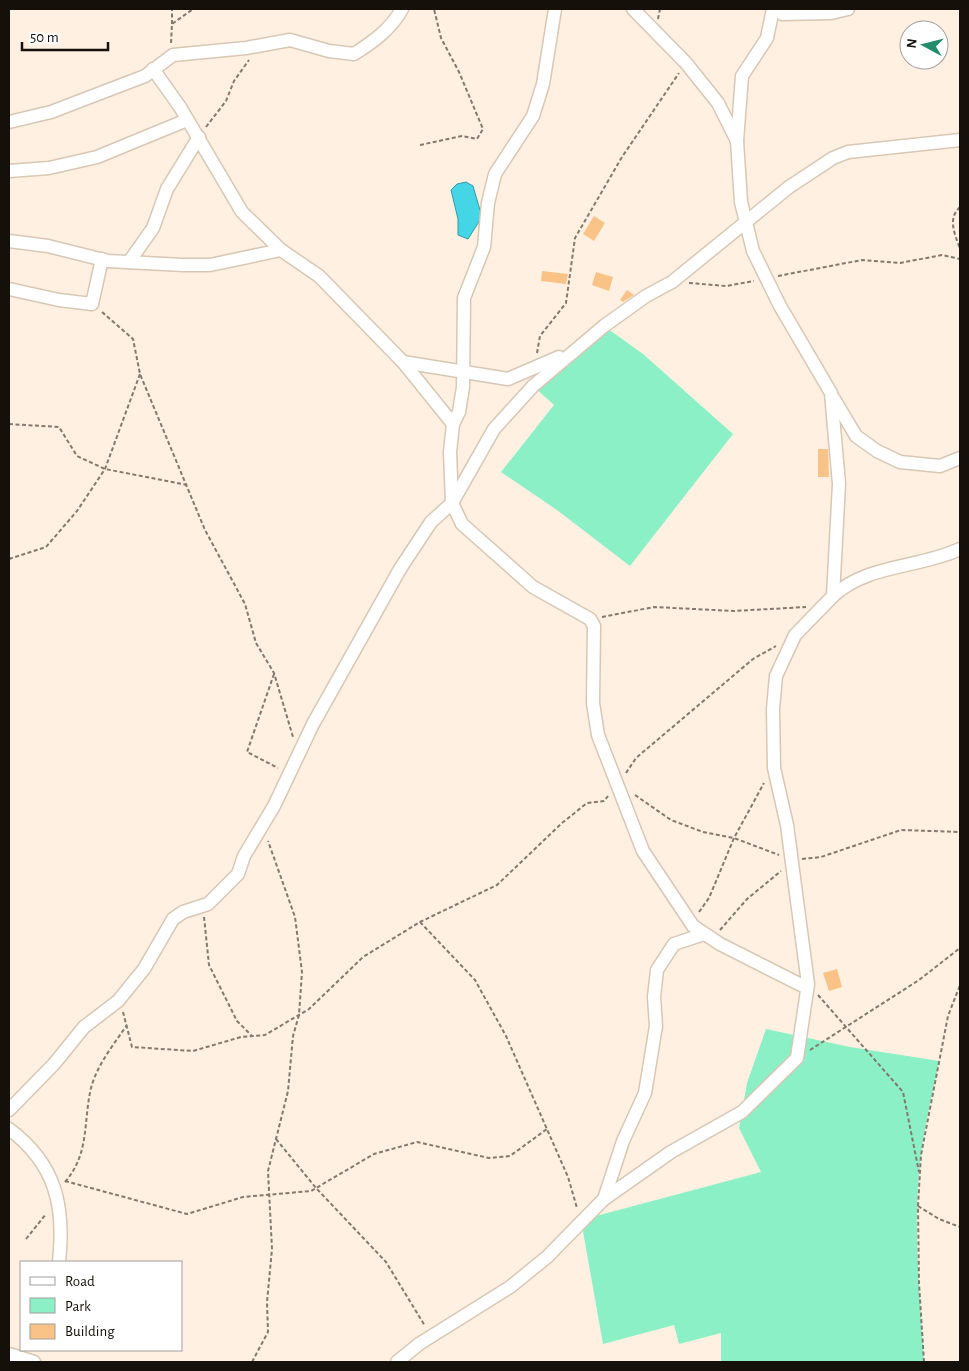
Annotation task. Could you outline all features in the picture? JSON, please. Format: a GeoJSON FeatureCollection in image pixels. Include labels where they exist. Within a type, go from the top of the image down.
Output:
{"type":"FeatureCollection","features":[{"type":"Feature","properties":{"kind":"street"},"geometry":{"type":"LineString","coordinates":[[9,122],[51,112],[145,76],[174,56],[290,40],[328,51],[354,54],[372,43],[387,30],[402,9]]}},
{"type":"Feature","properties":{"kind":"street"},"geometry":{"type":"LineString","coordinates":[[555,9],[543,84],[533,116],[495,174],[488,204],[484,247],[464,298],[465,360],[462,372],[459,412],[453,424],[450,452],[452,503],[464,526],[520,576],[533,587],[590,619],[594,626],[593,703],[598,735],[643,851],[690,924],[704,934],[807,988]]}},
{"type":"Feature","properties":{"kind":"street"},"geometry":{"type":"LineString","coordinates":[[633,9],[686,63],[718,103],[737,140]]}},
{"type":"Feature","properties":{"kind":"street"},"geometry":{"type":"LineString","coordinates":[[848,9],[831,13],[780,11],[767,38],[742,76],[737,140],[741,202],[745,222],[753,251],[767,279],[856,436],[877,451],[900,462],[934,466],[946,465],[960,458]]}},
{"type":"Feature","properties":{"kind":"street"},"geometry":{"type":"LineString","coordinates":[[153,69],[199,137],[242,212],[280,250],[319,276],[403,362],[453,424]]}},
{"type":"Feature","properties":{"kind":"street"},"geometry":{"type":"LineString","coordinates":[[9,171],[48,168],[97,157],[187,120]]}},
{"type":"Feature","properties":{"kind":"street"},"geometry":{"type":"LineString","coordinates":[[129,262],[153,228],[167,189],[199,137]]}},
{"type":"Feature","properties":{"kind":"street"},"geometry":{"type":"LineString","coordinates":[[9,1110],[54,1064],[84,1027],[118,1001],[144,970],[173,919],[183,912],[204,907],[238,874],[244,856],[263,827],[313,724],[400,569],[431,522],[452,503],[494,429],[533,386],[576,348],[646,296],[672,282],[789,187],[833,158],[848,152],[960,140]]}},
{"type":"Feature","properties":{"kind":"street"},"geometry":{"type":"LineString","coordinates":[[9,240],[48,246],[102,260],[210,265],[280,250]]}},
{"type":"Feature","properties":{"kind":"street"},"geometry":{"type":"LineString","coordinates":[[9,289],[60,300],[92,304],[102,260]]}},
{"type":"Feature","properties":{"kind":"street"},"geometry":{"type":"LineString","coordinates":[[403,362],[508,379],[535,369],[576,348]]}},
{"type":"Feature","properties":{"kind":"street"},"geometry":{"type":"LineString","coordinates":[[830,393],[839,492],[833,596]]}},
{"type":"Feature","properties":{"kind":"street"},"geometry":{"type":"LineString","coordinates":[[397,1362],[431,1337],[510,1287],[547,1257],[581,1220],[604,1199],[671,1152],[742,1112],[797,1058],[807,988],[792,861],[774,768],[773,709],[778,666],[795,635],[842,588],[879,571],[943,557],[960,549]]}},
{"type":"Feature","properties":{"kind":"street"},"geometry":{"type":"LineString","coordinates":[[604,1199],[623,1141],[645,1093],[656,1026],[654,997],[656,970],[674,944],[704,934]]}},
{"type":"Feature","properties":{"kind":"street"},"geometry":{"type":"LineString","coordinates":[[9,1129],[29,1144],[49,1174],[61,1216],[59,1261]]}},
{"type":"Feature","properties":{"kind":"street"},"geometry":{"type":"LineString","coordinates":[[9,1354],[34,1358]]}},
{"type":"Feature","properties":{"kind":"path"},"geometry":{"type":"LineString","coordinates":[[172,9],[174,56]]}},
{"type":"Feature","properties":{"kind":"path"},"geometry":{"type":"LineString","coordinates":[[172,24],[193,9]]}},
{"type":"Feature","properties":{"kind":"path"},"geometry":{"type":"LineString","coordinates":[[420,145],[462,136],[477,139],[483,129],[459,72],[441,38],[434,9]]}},
{"type":"Feature","properties":{"kind":"path"},"geometry":{"type":"LineString","coordinates":[[199,137],[226,101],[242,68],[262,45]]}},
{"type":"Feature","properties":{"kind":"path"},"geometry":{"type":"LineString","coordinates":[[535,369],[540,336],[566,303],[575,238],[622,157],[686,63]]}},
{"type":"Feature","properties":{"kind":"path"},"geometry":{"type":"LineString","coordinates":[[960,207],[955,212],[952,227],[960,248]]}},
{"type":"Feature","properties":{"kind":"path"},"geometry":{"type":"LineString","coordinates":[[672,282],[726,286],[862,260],[900,263],[942,255],[960,259]]}},
{"type":"Feature","properties":{"kind":"path"},"geometry":{"type":"LineString","coordinates":[[92,304],[133,339],[140,374],[205,530],[245,604],[256,643],[274,673],[293,738]]}},
{"type":"Feature","properties":{"kind":"path"},"geometry":{"type":"LineString","coordinates":[[9,559],[46,547],[77,511],[106,470],[140,374]]}},
{"type":"Feature","properties":{"kind":"path"},"geometry":{"type":"LineString","coordinates":[[9,424],[59,427],[76,456],[106,470],[187,485]]}},
{"type":"Feature","properties":{"kind":"path"},"geometry":{"type":"LineString","coordinates":[[590,619],[654,607],[734,611],[823,606]]}},
{"type":"Feature","properties":{"kind":"path"},"geometry":{"type":"LineString","coordinates":[[118,1001],[127,1025],[132,1047],[193,1051],[241,1037],[265,1035],[309,1009],[363,957],[420,922],[497,885],[562,823],[587,803],[604,801],[618,787],[636,758],[753,659],[778,644]]}},
{"type":"Feature","properties":{"kind":"path"},"geometry":{"type":"LineString","coordinates":[[274,673],[247,752],[289,774]]}},
{"type":"Feature","properties":{"kind":"path"},"geometry":{"type":"LineString","coordinates":[[690,924],[710,898],[734,838],[755,797],[774,768]]}},
{"type":"Feature","properties":{"kind":"path"},"geometry":{"type":"LineString","coordinates":[[252,1362],[268,1332],[267,1302],[272,1249],[268,1171],[288,1091],[293,1036],[299,1015],[302,972],[295,917],[278,863],[263,827]]}},
{"type":"Feature","properties":{"kind":"path"},"geometry":{"type":"LineString","coordinates":[[704,934],[720,931],[747,899],[792,861]]}},
{"type":"Feature","properties":{"kind":"path"},"geometry":{"type":"LineString","coordinates":[[204,907],[209,965],[237,1021],[252,1036]]}},
{"type":"Feature","properties":{"kind":"path"},"geometry":{"type":"LineString","coordinates":[[420,922],[475,980],[506,1036],[568,1177],[581,1220]]}},
{"type":"Feature","properties":{"kind":"path"},"geometry":{"type":"LineString","coordinates":[[797,1058],[848,1028],[919,980],[960,948]]}},
{"type":"Feature","properties":{"kind":"path"},"geometry":{"type":"LineString","coordinates":[[924,1362],[919,1283],[918,1206],[920,1155],[946,1024],[960,985]]}},
{"type":"Feature","properties":{"kind":"path"},"geometry":{"type":"LineString","coordinates":[[807,988],[814,990],[903,1092],[920,1174]]}},
{"type":"Feature","properties":{"kind":"path"},"geometry":{"type":"LineString","coordinates":[[26,1239],[44,1219],[55,1195],[74,1172],[86,1139],[91,1088],[96,1075],[127,1025]]}},
{"type":"Feature","properties":{"kind":"path"},"geometry":{"type":"LineString","coordinates":[[49,1174],[66,1181],[187,1214],[243,1197],[311,1191],[374,1154],[417,1142],[489,1158],[510,1156],[547,1129]]}},
{"type":"Feature","properties":{"kind":"path"},"geometry":{"type":"LineString","coordinates":[[276,1139],[316,1188],[386,1262],[431,1337]]}},
{"type":"Feature","properties":{"kind":"path"},"geometry":{"type":"LineString","coordinates":[[918,1206],[939,1219],[960,1227]]}},
{"type":"Feature","properties":{"kind":"green space"},"geometry":{"type":"Polygon","coordinates":[[[604,326],[643,354],[733,434],[630,566],[557,510],[501,472],[554,405],[533,386],[604,326]]]}},
{"type":"Feature","properties":{"kind":"green space"},"geometry":{"type":"Polygon","coordinates":[[[766,1029],[850,1047],[939,1061],[925,1131],[918,1181],[917,1232],[924,1362],[721,1362],[721,1333],[679,1344],[674,1325],[603,1344],[581,1220],[761,1172],[739,1128],[747,1083],[766,1029]]]}},
{"type":"Feature","properties":{"kind":"water"},"geometry":{"type":"Polygon","coordinates":[[[466,182],[473,186],[482,217],[468,239],[458,235],[458,219],[451,190],[457,184],[466,182]]]}},
{"type":"Feature","properties":{"kind":"building"},"geometry":{"type":"Polygon","coordinates":[[[594,216],[605,223],[594,241],[583,234],[594,216]]]}},
{"type":"Feature","properties":{"kind":"building"},"geometry":{"type":"Polygon","coordinates":[[[542,271],[568,274],[566,284],[541,281],[542,271]]]}},
{"type":"Feature","properties":{"kind":"building"},"geometry":{"type":"Polygon","coordinates":[[[596,272],[613,277],[609,291],[592,285],[596,272]]]}},
{"type":"Feature","properties":{"kind":"building"},"geometry":{"type":"Polygon","coordinates":[[[627,290],[634,295],[623,302],[620,300],[627,290]]]}},
{"type":"Feature","properties":{"kind":"building"},"geometry":{"type":"Polygon","coordinates":[[[818,449],[828,449],[829,477],[818,477],[818,449]]]}},
{"type":"Feature","properties":{"kind":"building"},"geometry":{"type":"Polygon","coordinates":[[[837,969],[842,987],[829,991],[823,973],[837,969]]]}}]}
